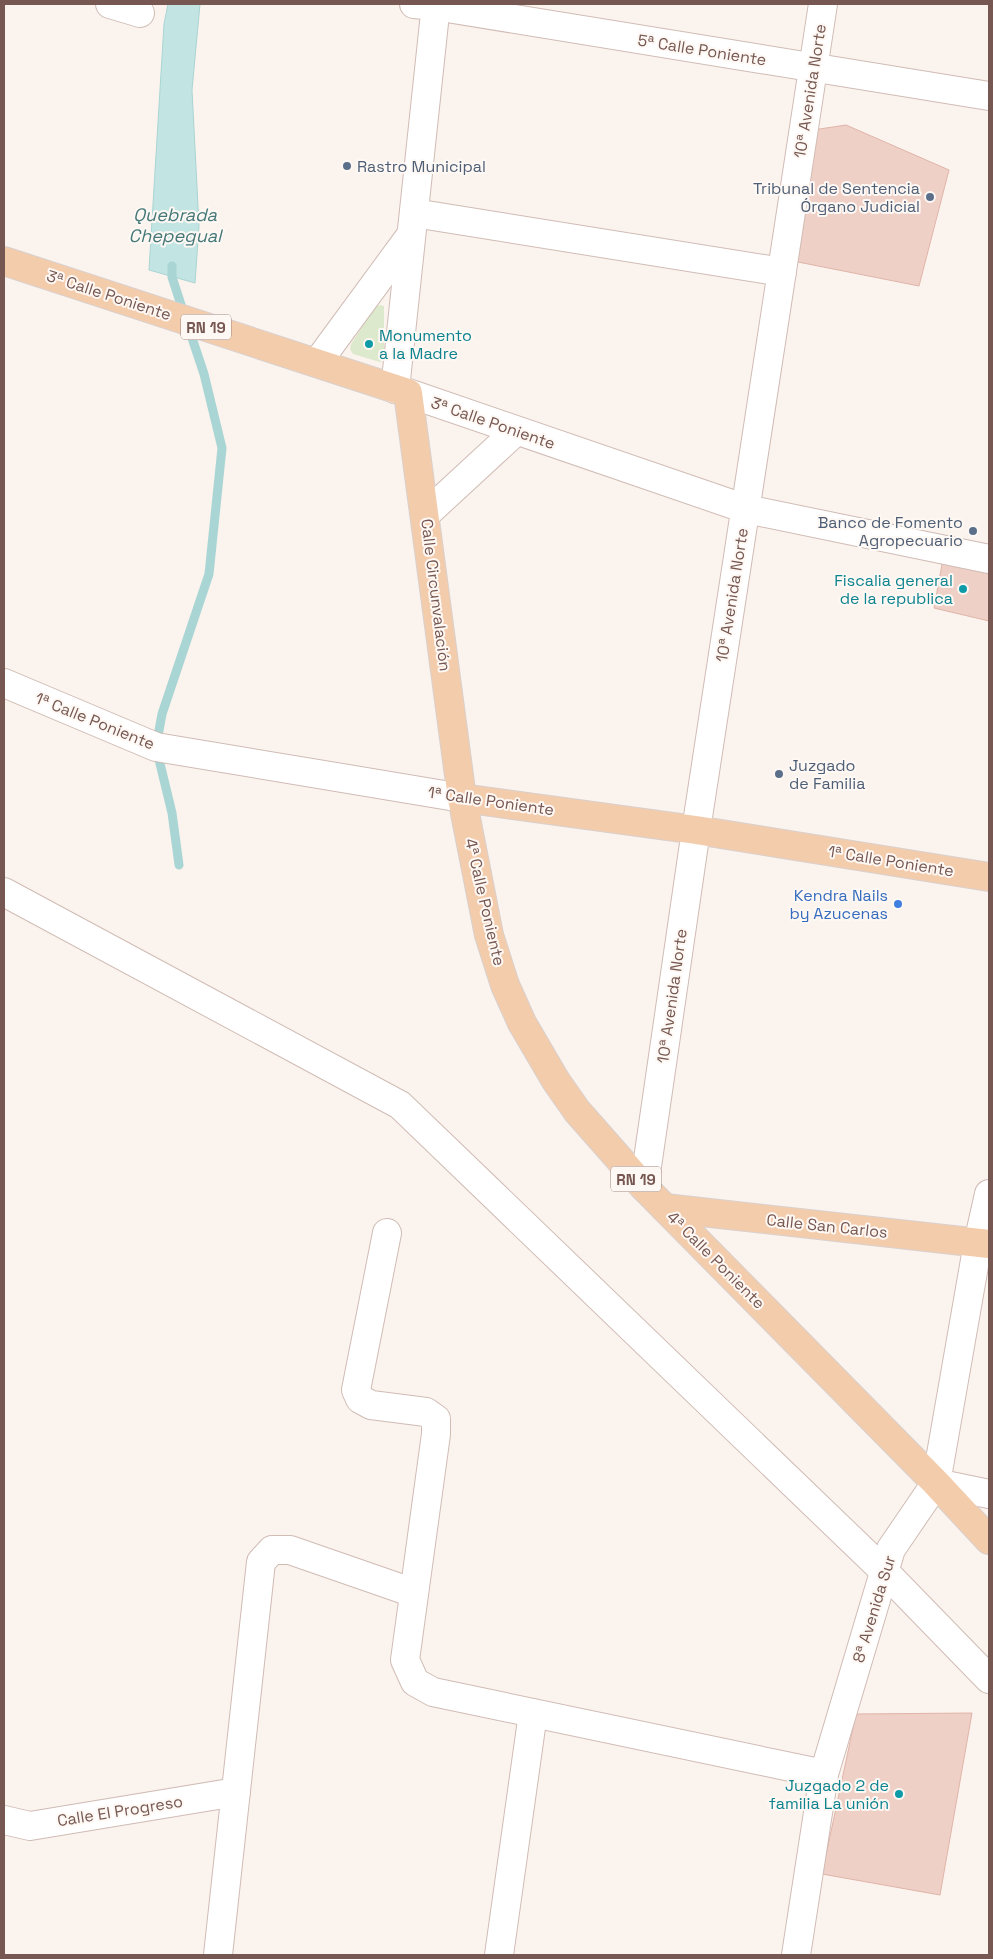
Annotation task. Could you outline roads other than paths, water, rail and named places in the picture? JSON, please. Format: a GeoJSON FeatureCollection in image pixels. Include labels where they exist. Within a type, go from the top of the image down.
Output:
{"type":"FeatureCollection","features":[{"type":"Feature","properties":{"kind":"main road","name":"3ª Calle Poniente"},"geometry":{"type":"LineString","coordinates":[[4,261],[401,391]]}},
{"type":"Feature","properties":{"kind":"main road","name":"Calle Circunvalación"},"geometry":{"type":"LineString","coordinates":[[401,391],[425,514],[462,798]]}},
{"type":"Feature","properties":{"kind":"main road","name":"1ª Calle Poniente"},"geometry":{"type":"LineString","coordinates":[[462,798],[696,830],[989,877]]}},
{"type":"Feature","properties":{"kind":"main road","name":"4ª Calle Poniente"},"geometry":{"type":"LineString","coordinates":[[462,798],[489,935],[505,986],[522,1023],[577,1111],[644,1187],[936,1483],[989,1540]]}},
{"type":"Feature","properties":{"kind":"main road","name":"Calle San Carlos"},"geometry":{"type":"LineString","coordinates":[[665,1208],[984,1243]]}},
{"type":"Feature","properties":{"kind":"street"},"geometry":{"type":"LineString","coordinates":[[110,4],[140,14]]}},
{"type":"Feature","properties":{"kind":"street"},"geometry":{"type":"LineString","coordinates":[[401,391],[428,4]]}},
{"type":"Feature","properties":{"kind":"street","name":"5ª Calle Poniente"},"geometry":{"type":"LineString","coordinates":[[428,4],[989,96]]}},
{"type":"Feature","properties":{"kind":"street","name":"10ª Avenida Norte"},"geometry":{"type":"LineString","coordinates":[[644,1187],[696,830],[823,4]]}},
{"type":"Feature","properties":{"kind":"street"},"geometry":{"type":"LineString","coordinates":[[413,224],[782,272]]}},
{"type":"Feature","properties":{"kind":"street"},"geometry":{"type":"LineString","coordinates":[[317,363],[413,224]]}},
{"type":"Feature","properties":{"kind":"street","name":"3ª Calle Poniente"},"geometry":{"type":"LineString","coordinates":[[401,391],[746,510],[989,559]]}},
{"type":"Feature","properties":{"kind":"street"},"geometry":{"type":"LineString","coordinates":[[425,514],[516,431]]}},
{"type":"Feature","properties":{"kind":"street","name":"1ª Calle Poniente"},"geometry":{"type":"LineString","coordinates":[[4,683],[156,747],[462,798]]}},
{"type":"Feature","properties":{"kind":"street"},"geometry":{"type":"LineString","coordinates":[[4,892],[400,1105],[885,1572],[989,1679]]}},
{"type":"Feature","properties":{"kind":"street","name":"8ª Avenida Sur"},"geometry":{"type":"LineString","coordinates":[[796,1955],[824,1774],[891,1550],[936,1483],[984,1243],[989,1194]]}},
{"type":"Feature","properties":{"kind":"street"},"geometry":{"type":"LineString","coordinates":[[388,1233],[356,1390],[360,1400],[371,1404],[426,1412],[436,1419],[436,1434],[405,1660],[415,1682],[433,1692],[824,1774]]}},
{"type":"Feature","properties":{"kind":"street"},"geometry":{"type":"LineString","coordinates":[[936,1483],[989,1494]]}},
{"type":"Feature","properties":{"kind":"street"},"geometry":{"type":"LineString","coordinates":[[218,1955],[261,1562],[272,1550],[290,1550],[414,1593]]}},
{"type":"Feature","properties":{"kind":"street"},"geometry":{"type":"LineString","coordinates":[[499,1955],[532,1713]]}},
{"type":"Feature","properties":{"kind":"street","name":"Calle El Progreso"},"geometry":{"type":"LineString","coordinates":[[4,1820],[30,1826],[236,1792]]}},
{"type":"Feature","properties":{"kind":"water","name":"Quebrada Chepegual"},"geometry":{"type":"Polygon","coordinates":[[[168,4],[200,4],[192,90],[199,226],[195,283],[149,270],[164,24],[168,4]]]}},
{"type":"Feature","properties":{"kind":"waterway","name":"Quebrada Chepegual"},"geometry":{"type":"LineString","coordinates":[[172,266],[172,277],[184,314]]}},
{"type":"Feature","properties":{"kind":"waterway","name":"Quebrada Chepegual"},"geometry":{"type":"LineString","coordinates":[[179,865],[172,813],[156,747],[162,714],[209,574],[222,448],[204,374],[188,326]]}},
{"type":"Feature","properties":{"kind":"place","name":"Rastro Municipal"},"geometry":{"type":"Point","coordinates":[347,166]}},
{"type":"Feature","properties":{"kind":"place","name":"Tribunal de Sentencia Órgano Judicial"},"geometry":{"type":"Point","coordinates":[930,197]}},
{"type":"Feature","properties":{"kind":"place","name":"Monumento a la Madre"},"geometry":{"type":"Point","coordinates":[369,344]}},
{"type":"Feature","properties":{"kind":"place","name":"Banco de Fomento Agropecuario"},"geometry":{"type":"Point","coordinates":[973,531]}},
{"type":"Feature","properties":{"kind":"place","name":"Fiscalia general de la republica"},"geometry":{"type":"Point","coordinates":[963,589]}},
{"type":"Feature","properties":{"kind":"place","name":"Juzgado de Familia"},"geometry":{"type":"Point","coordinates":[779,774]}},
{"type":"Feature","properties":{"kind":"place","name":"Kendra Nails by Azucenas"},"geometry":{"type":"Point","coordinates":[898,904]}},
{"type":"Feature","properties":{"kind":"place","name":"Juzgado 2 de familia La unión"},"geometry":{"type":"Point","coordinates":[899,1794]}}]}
